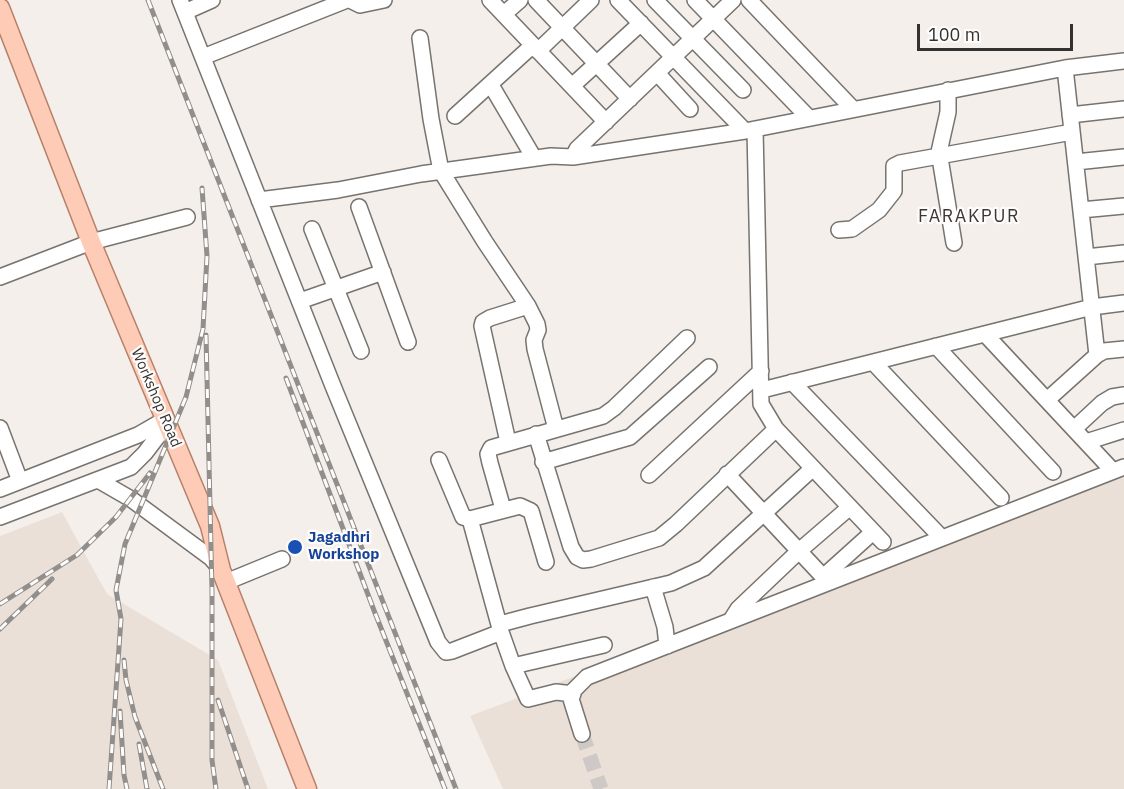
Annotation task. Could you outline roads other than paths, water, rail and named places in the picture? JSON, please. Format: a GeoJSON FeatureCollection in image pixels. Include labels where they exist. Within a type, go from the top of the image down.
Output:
{"type":"FeatureCollection","features":[{"type":"Feature","properties":{"kind":"main road","name":"Workshop Road"},"geometry":{"type":"LineString","coordinates":[[0,8],[91,242],[210,526],[224,576],[307,789]]}},
{"type":"Feature","properties":{"kind":"street"},"geometry":{"type":"LineString","coordinates":[[212,0],[183,6],[259,200],[442,649],[446,652],[452,651],[530,616],[671,584],[704,568],[813,468]]}},
{"type":"Feature","properties":{"kind":"street"},"geometry":{"type":"LineString","coordinates":[[202,57],[348,0],[360,5],[384,0]]}},
{"type":"Feature","properties":{"kind":"street"},"geometry":{"type":"LineString","coordinates":[[490,0],[606,122]]}},
{"type":"Feature","properties":{"kind":"street"},"geometry":{"type":"LineString","coordinates":[[504,14],[520,0]]}},
{"type":"Feature","properties":{"kind":"street"},"geometry":{"type":"LineString","coordinates":[[536,0],[630,99]]}},
{"type":"Feature","properties":{"kind":"street"},"geometry":{"type":"LineString","coordinates":[[618,0],[750,130],[762,390],[760,404],[776,429],[878,537],[826,580]]}},
{"type":"Feature","properties":{"kind":"street"},"geometry":{"type":"LineString","coordinates":[[655,0],[743,90]]}},
{"type":"Feature","properties":{"kind":"street"},"geometry":{"type":"LineString","coordinates":[[695,0],[809,118]]}},
{"type":"Feature","properties":{"kind":"street"},"geometry":{"type":"LineString","coordinates":[[573,158],[577,149],[733,0]]}},
{"type":"Feature","properties":{"kind":"street"},"geometry":{"type":"LineString","coordinates":[[749,0],[853,109]]}},
{"type":"Feature","properties":{"kind":"street"},"geometry":{"type":"LineString","coordinates":[[455,116],[562,28],[583,3]]}},
{"type":"Feature","properties":{"kind":"street"},"geometry":{"type":"LineString","coordinates":[[572,86],[641,23]]}},
{"type":"Feature","properties":{"kind":"street"},"geometry":{"type":"LineString","coordinates":[[420,38],[441,171],[528,306],[537,324],[535,349],[556,429]]}},
{"type":"Feature","properties":{"kind":"street"},"geometry":{"type":"LineString","coordinates":[[259,200],[338,190],[441,171],[551,156],[573,158],[750,130],[1065,68],[1124,61]]}},
{"type":"Feature","properties":{"kind":"street"},"geometry":{"type":"LineString","coordinates":[[1065,68],[1097,355]]}},
{"type":"Feature","properties":{"kind":"street"},"geometry":{"type":"LineString","coordinates":[[657,73],[690,109]]}},
{"type":"Feature","properties":{"kind":"street"},"geometry":{"type":"LineString","coordinates":[[491,85],[534,158]]}},
{"type":"Feature","properties":{"kind":"street"},"geometry":{"type":"LineString","coordinates":[[948,90],[948,112],[939,152],[954,243]]}},
{"type":"Feature","properties":{"kind":"street"},"geometry":{"type":"LineString","coordinates":[[1070,115],[1124,109]]}},
{"type":"Feature","properties":{"kind":"street"},"geometry":{"type":"LineString","coordinates":[[839,230],[852,229],[879,210],[894,191],[894,165],[1072,132]]}},
{"type":"Feature","properties":{"kind":"street"},"geometry":{"type":"LineString","coordinates":[[1076,162],[1124,158]]}},
{"type":"Feature","properties":{"kind":"street"},"geometry":{"type":"LineString","coordinates":[[1081,210],[1124,206]]}},
{"type":"Feature","properties":{"kind":"street"},"geometry":{"type":"LineString","coordinates":[[359,207],[408,342]]}},
{"type":"Feature","properties":{"kind":"street"},"geometry":{"type":"LineString","coordinates":[[0,278],[91,242],[187,217]]}},
{"type":"Feature","properties":{"kind":"street"},"geometry":{"type":"LineString","coordinates":[[312,229],[361,351]]}},
{"type":"Feature","properties":{"kind":"street"},"geometry":{"type":"LineString","coordinates":[[1086,257],[1124,253]]}},
{"type":"Feature","properties":{"kind":"street"},"geometry":{"type":"LineString","coordinates":[[300,301],[383,272]]}},
{"type":"Feature","properties":{"kind":"street"},"geometry":{"type":"LineString","coordinates":[[762,390],[1092,307],[1124,303]]}},
{"type":"Feature","properties":{"kind":"street"},"geometry":{"type":"LineString","coordinates":[[507,442],[482,326],[483,322],[490,318],[528,306]]}},
{"type":"Feature","properties":{"kind":"street"},"geometry":{"type":"LineString","coordinates":[[582,734],[572,706],[573,694],[580,682],[587,677],[826,580],[1119,469],[1086,442],[985,334]]}},
{"type":"Feature","properties":{"kind":"street"},"geometry":{"type":"LineString","coordinates":[[503,509],[489,453],[491,448],[592,420],[614,408],[687,338]]}},
{"type":"Feature","properties":{"kind":"street"},"geometry":{"type":"LineString","coordinates":[[936,346],[1053,472]]}},
{"type":"Feature","properties":{"kind":"street"},"geometry":{"type":"LineString","coordinates":[[1047,400],[1097,355],[1104,351],[1124,350]]}},
{"type":"Feature","properties":{"kind":"street"},"geometry":{"type":"LineString","coordinates":[[873,362],[1001,498]]}},
{"type":"Feature","properties":{"kind":"street"},"geometry":{"type":"LineString","coordinates":[[543,462],[630,437],[709,367]]}},
{"type":"Feature","properties":{"kind":"street"},"geometry":{"type":"LineString","coordinates":[[649,475],[761,371]]}},
{"type":"Feature","properties":{"kind":"street"},"geometry":{"type":"LineString","coordinates":[[792,382],[941,537]]}},
{"type":"Feature","properties":{"kind":"street"},"geometry":{"type":"LineString","coordinates":[[1074,429],[1102,403],[1112,397],[1124,395]]}},
{"type":"Feature","properties":{"kind":"street"},"geometry":{"type":"LineString","coordinates":[[0,517],[131,466],[145,453],[166,422]]}},
{"type":"Feature","properties":{"kind":"street"},"geometry":{"type":"LineString","coordinates":[[0,489],[166,422]]}},
{"type":"Feature","properties":{"kind":"street"},"geometry":{"type":"LineString","coordinates":[[0,429],[20,481]]}},
{"type":"Feature","properties":{"kind":"street"},"geometry":{"type":"LineString","coordinates":[[536,434],[571,547],[577,557],[583,560],[659,538],[776,429]]}},
{"type":"Feature","properties":{"kind":"street"},"geometry":{"type":"LineString","coordinates":[[1086,442],[1124,430]]}},
{"type":"Feature","properties":{"kind":"street"},"geometry":{"type":"LineString","coordinates":[[439,460],[463,517],[470,519],[520,506],[531,510],[546,562]]}},
{"type":"Feature","properties":{"kind":"street"},"geometry":{"type":"LineString","coordinates":[[727,474],[826,580]]}},
{"type":"Feature","properties":{"kind":"street"},"geometry":{"type":"LineString","coordinates":[[98,480],[131,499],[211,558],[224,576],[282,559]]}},
{"type":"Feature","properties":{"kind":"street"},"geometry":{"type":"LineString","coordinates":[[731,620],[738,609],[799,551],[850,507]]}},
{"type":"Feature","properties":{"kind":"street"},"geometry":{"type":"LineString","coordinates":[[470,519],[513,666],[528,699],[556,692],[573,694]]}},
{"type":"Feature","properties":{"kind":"street"},"geometry":{"type":"LineString","coordinates":[[653,588],[667,645]]}},
{"type":"Feature","properties":{"kind":"street"},"geometry":{"type":"LineString","coordinates":[[513,666],[604,645]]}},
{"type":"Feature","properties":{"kind":"tunnel"},"geometry":{"type":"LineString","coordinates":[[582,734],[601,789]]}},
{"type":"Feature","properties":{"kind":"railway"},"geometry":{"type":"LineString","coordinates":[[148,0],[456,789]]}},
{"type":"Feature","properties":{"kind":"railway"},"geometry":{"type":"LineString","coordinates":[[109,789],[121,619],[116,590],[125,544],[186,397],[203,329],[207,256],[202,188]]}},
{"type":"Feature","properties":{"kind":"railway"},"geometry":{"type":"LineString","coordinates":[[206,335],[212,591],[212,760],[216,789]]}},
{"type":"Feature","properties":{"kind":"railway"},"geometry":{"type":"LineString","coordinates":[[286,378],[445,789]]}},
{"type":"Feature","properties":{"kind":"railway"},"geometry":{"type":"LineString","coordinates":[[0,604],[77,555],[116,517],[150,473]]}},
{"type":"Feature","properties":{"kind":"railway"},"geometry":{"type":"LineString","coordinates":[[0,629],[52,579]]}},
{"type":"Feature","properties":{"kind":"railway"},"geometry":{"type":"LineString","coordinates":[[124,660],[126,680],[135,717],[163,789]]}},
{"type":"Feature","properties":{"kind":"railway"},"geometry":{"type":"LineString","coordinates":[[218,700],[248,789]]}},
{"type":"Feature","properties":{"kind":"railway"},"geometry":{"type":"LineString","coordinates":[[120,711],[127,789]]}},
{"type":"Feature","properties":{"kind":"railway"},"geometry":{"type":"LineString","coordinates":[[139,744],[147,789]]}},
{"type":"Feature","properties":{"kind":"place","name":"Jagadhri Workshop"},"geometry":{"type":"Point","coordinates":[295,547]}},
{"type":"Feature","properties":{"kind":"district","name":"FARAKPUR"},"geometry":{"type":"Point","coordinates":[969,217]}}]}
